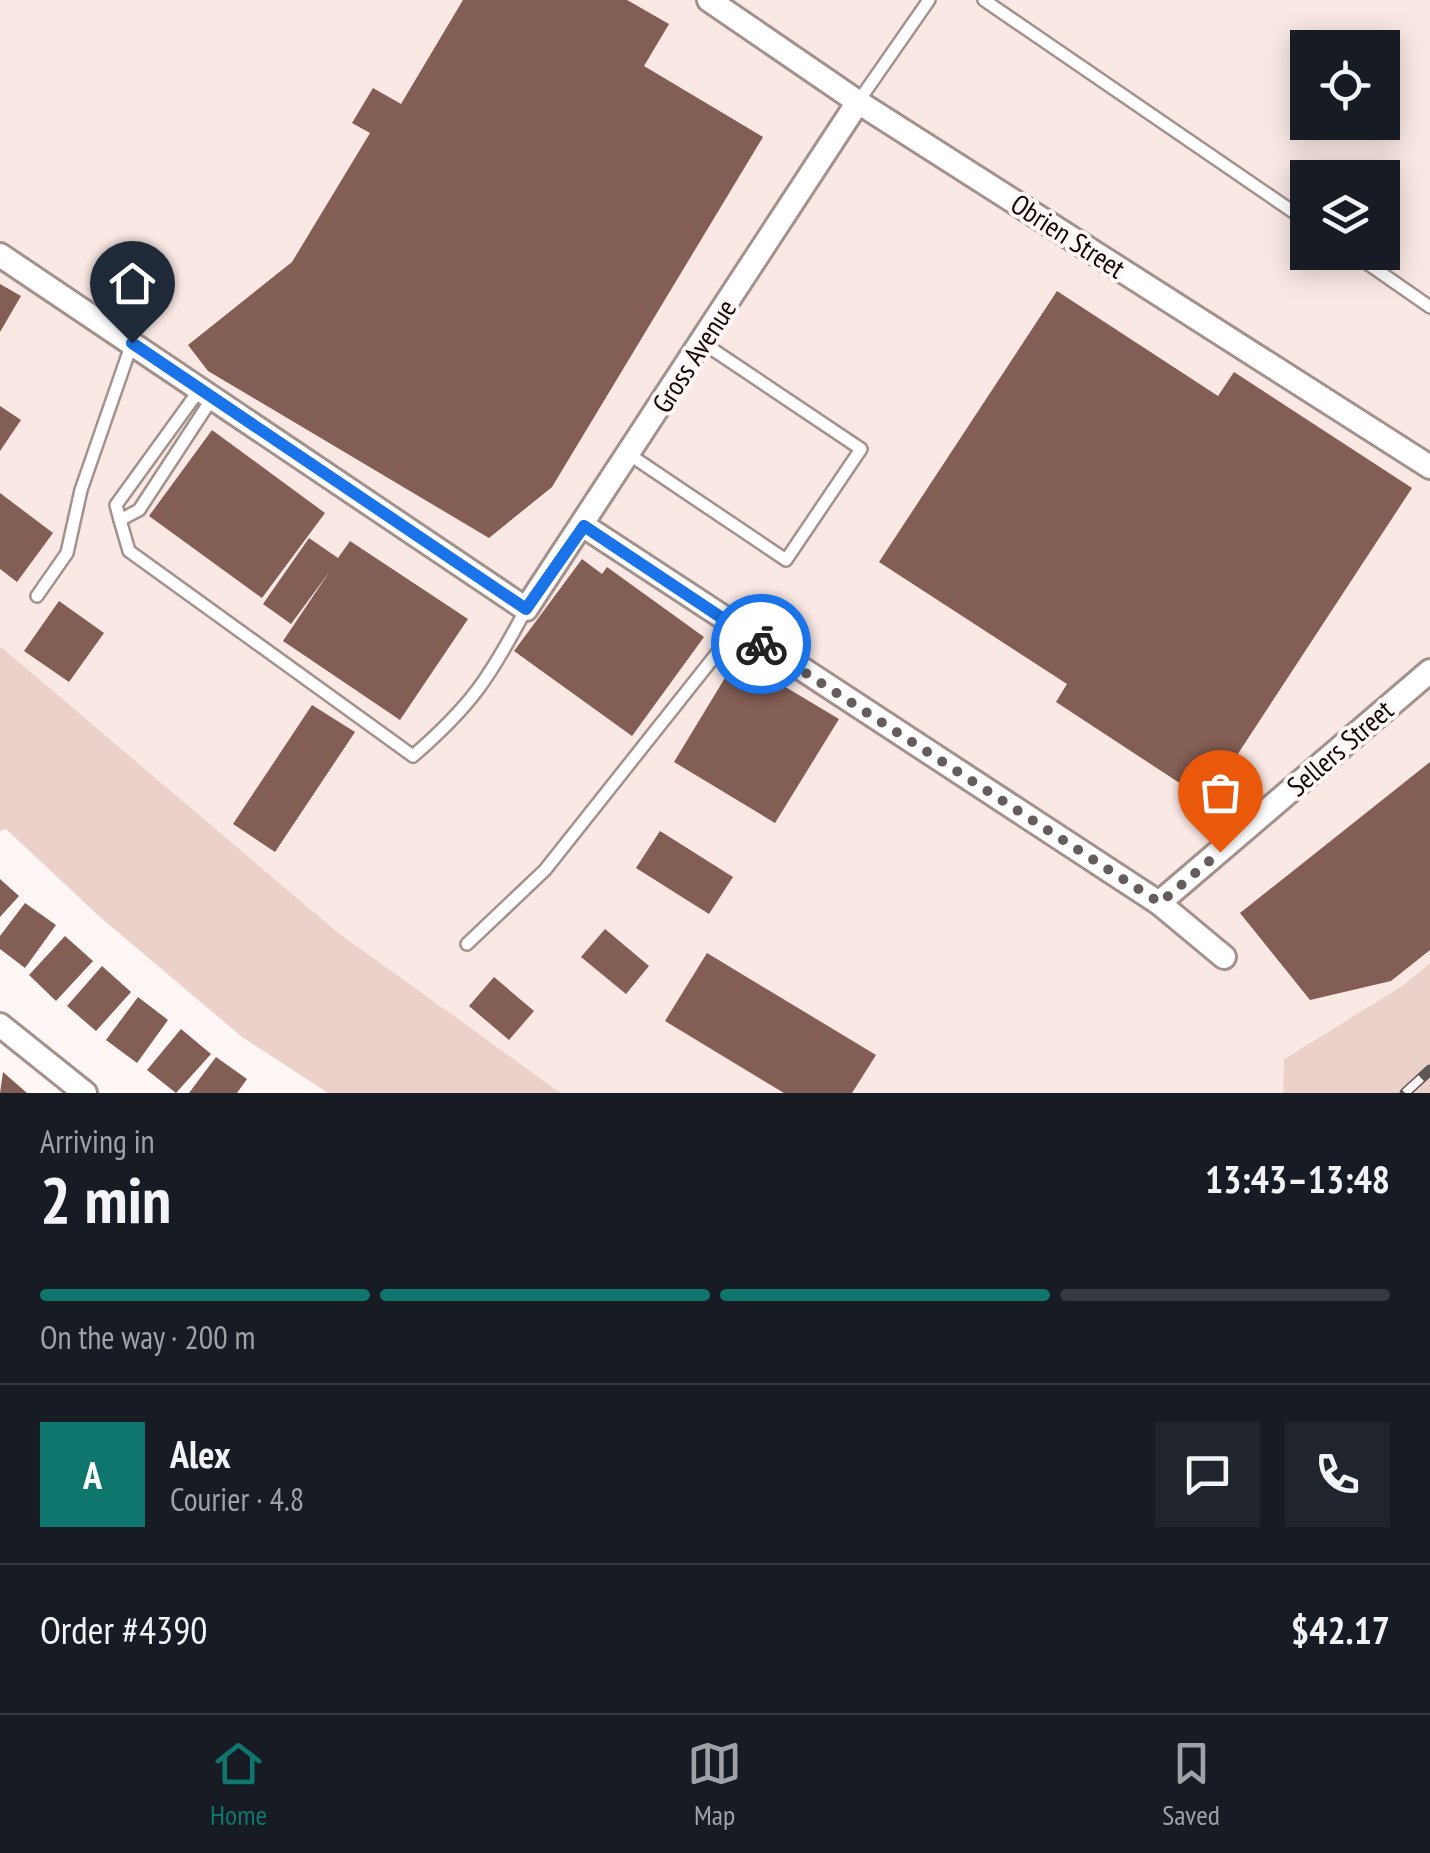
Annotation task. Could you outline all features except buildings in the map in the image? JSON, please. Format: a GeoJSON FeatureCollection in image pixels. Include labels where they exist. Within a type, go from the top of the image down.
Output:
{"type":"FeatureCollection","features":[{"type":"Feature","properties":{"kind":"street","name":"Obrien Street"},"geometry":{"type":"LineString","coordinates":[[709,0],[858,102],[1430,467]]}},
{"type":"Feature","properties":{"kind":"street","name":"Gross Avenue"},"geometry":{"type":"LineString","coordinates":[[526,609],[584,526],[858,102]]}},
{"type":"Feature","properties":{"kind":"street"},"geometry":{"type":"LineString","coordinates":[[0,254],[526,609]]}},
{"type":"Feature","properties":{"kind":"street"},"geometry":{"type":"LineString","coordinates":[[584,526],[1160,903],[1224,956]]}},
{"type":"Feature","properties":{"kind":"street","name":"Sellers Street"},"geometry":{"type":"LineString","coordinates":[[1160,903],[1430,671]]}},
{"type":"Feature","properties":{"kind":"street"},"geometry":{"type":"LineString","coordinates":[[0,1025],[85,1093]]}},
{"type":"Feature","properties":{"kind":"lane"},"geometry":{"type":"LineString","coordinates":[[858,102],[929,0]]}},
{"type":"Feature","properties":{"kind":"lane"},"geometry":{"type":"LineString","coordinates":[[984,0],[1290,210]]}},
{"type":"Feature","properties":{"kind":"lane"},"geometry":{"type":"LineString","coordinates":[[1377,270],[1430,307]]}},
{"type":"Feature","properties":{"kind":"lane"},"geometry":{"type":"LineString","coordinates":[[38,596],[67,554],[81,490],[132,343]]}},
{"type":"Feature","properties":{"kind":"lane"},"geometry":{"type":"LineString","coordinates":[[630,454],[786,560],[861,449],[702,343]]}},
{"type":"Feature","properties":{"kind":"lane"},"geometry":{"type":"LineString","coordinates":[[120,520],[139,510],[206,393]]}},
{"type":"Feature","properties":{"kind":"lane"},"geometry":{"type":"LineString","coordinates":[[206,393],[116,505],[129,551],[413,756],[462,714],[489,678],[526,609]]}},
{"type":"Feature","properties":{"kind":"lane"},"geometry":{"type":"LineString","coordinates":[[467,944],[545,870],[737,628]]}},
{"type":"Feature","properties":{"kind":"shaded area"},"geometry":{"type":"Polygon","coordinates":[[[0,0],[1430,0],[1430,963],[1402,986],[1284,1058],[1283,1093],[561,1093],[337,932],[0,646],[0,0]]]}},
{"type":"Feature","properties":{"kind":"shaded area"},"geometry":{"type":"Polygon","coordinates":[[[0,646],[337,932],[561,1093],[328,1093],[242,1037],[100,917],[6,829],[0,831],[0,646]]]}},
{"type":"Feature","properties":{"kind":"shaded area"},"geometry":{"type":"Polygon","coordinates":[[[1430,963],[1430,1093],[1283,1093],[1284,1059],[1402,986],[1430,963]]]}},
{"type":"Feature","properties":{"kind":"railway"},"geometry":{"type":"LineString","coordinates":[[1405,1093],[1430,1070]]}},
{"type":"Feature","properties":{"kind":"way so far"},"geometry":{"type":"LineString","coordinates":[[761,644],[1160,903],[1220,852]]}},
{"type":"Feature","properties":{"kind":"route"},"geometry":{"type":"LineString","coordinates":[[132,343],[526,609],[584,526],[761,644]]}}]}
